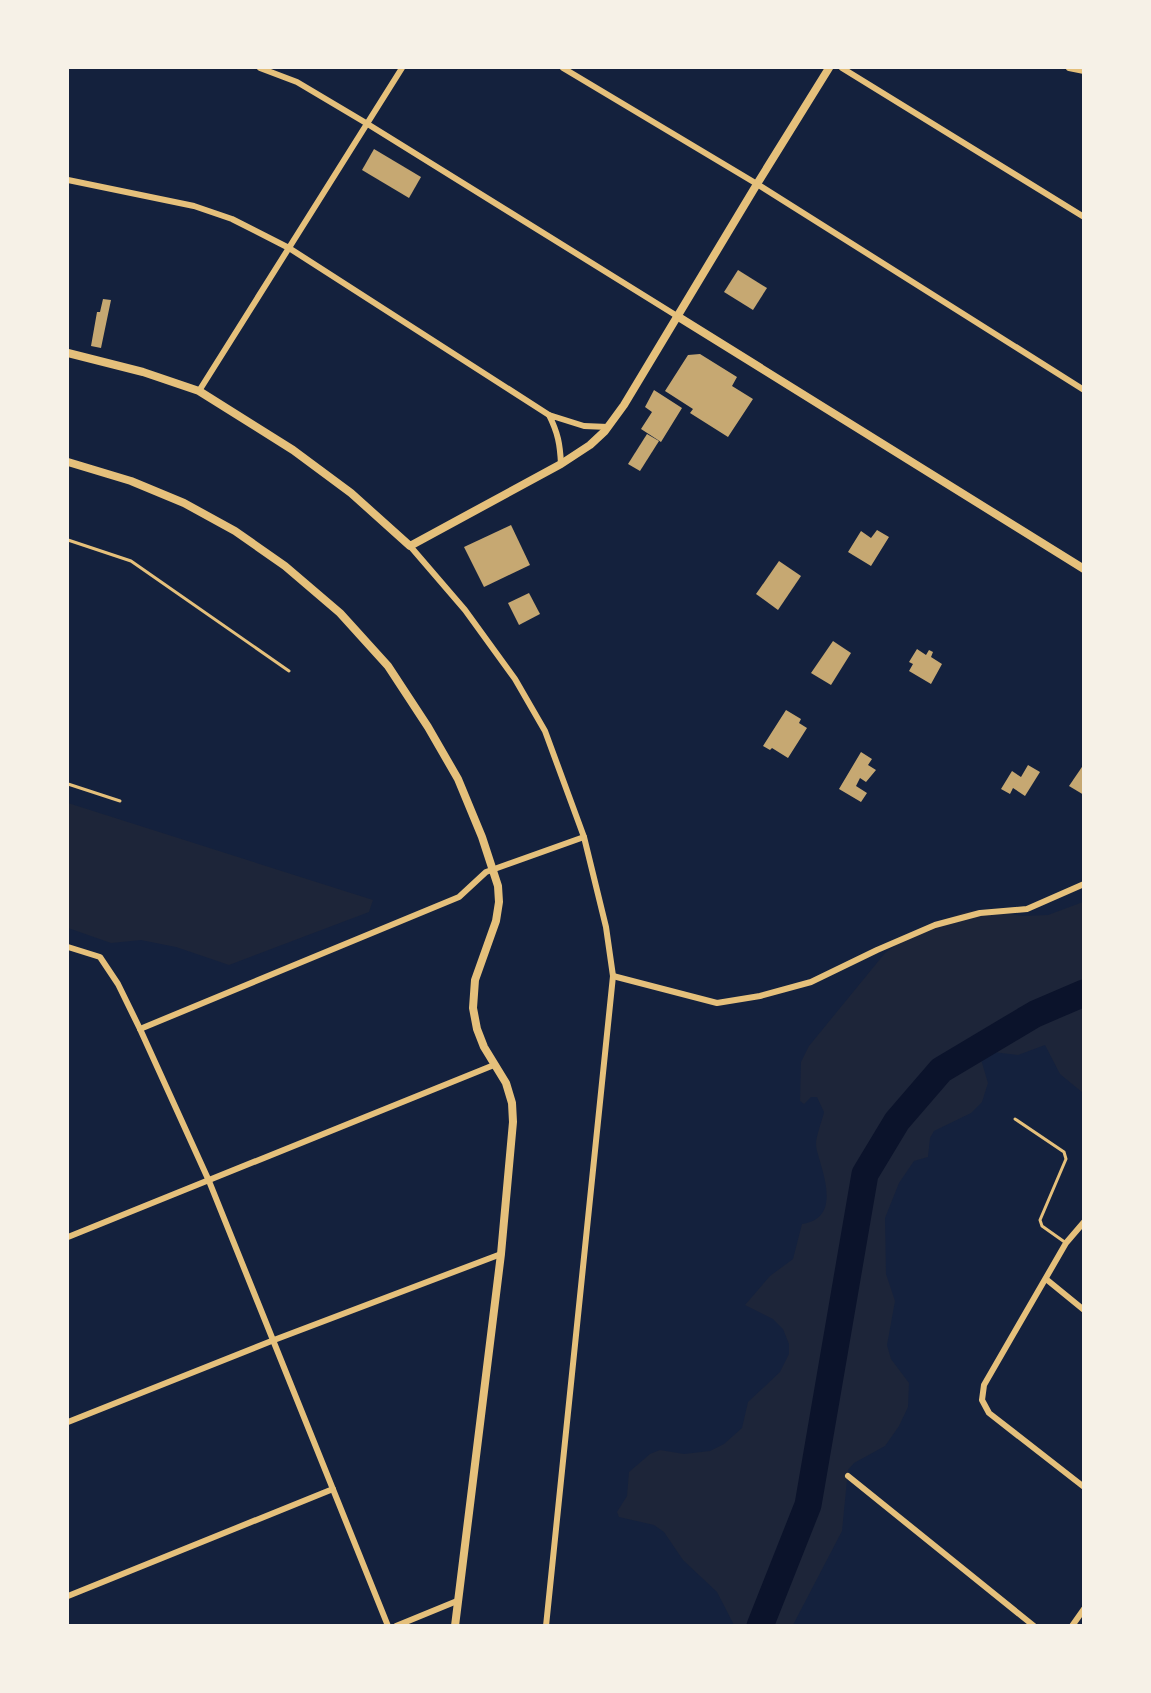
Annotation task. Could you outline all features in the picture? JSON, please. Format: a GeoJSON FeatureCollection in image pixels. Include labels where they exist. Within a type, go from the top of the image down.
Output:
{"type":"FeatureCollection","features":[{"type":"Feature","properties":{"kind":"street"},"geometry":{"type":"LineString","coordinates":[[260,68],[297,82],[366,123],[1083,569]]}},
{"type":"Feature","properties":{"kind":"street"},"geometry":{"type":"LineString","coordinates":[[199,391],[402,68]]}},
{"type":"Feature","properties":{"kind":"street"},"geometry":{"type":"LineString","coordinates":[[563,68],[757,184],[1083,390]]}},
{"type":"Feature","properties":{"kind":"street"},"geometry":{"type":"LineString","coordinates":[[410,546],[561,464],[590,445],[608,427],[624,405],[829,68]]}},
{"type":"Feature","properties":{"kind":"street"},"geometry":{"type":"LineString","coordinates":[[842,68],[1083,217]]}},
{"type":"Feature","properties":{"kind":"street"},"geometry":{"type":"LineString","coordinates":[[1069,68],[1083,71]]}},
{"type":"Feature","properties":{"kind":"street"},"geometry":{"type":"LineString","coordinates":[[68,180],[194,206],[232,219],[289,248],[549,415],[584,426],[608,427]]}},
{"type":"Feature","properties":{"kind":"street"},"geometry":{"type":"LineString","coordinates":[[68,353],[143,372],[199,391],[293,450],[341,486],[410,546],[465,610],[515,679],[545,731],[584,837],[606,927],[613,976],[546,1626]]}},
{"type":"Feature","properties":{"kind":"street"},"geometry":{"type":"LineString","coordinates":[[549,415],[560,443],[561,464]]}},
{"type":"Feature","properties":{"kind":"street"},"geometry":{"type":"LineString","coordinates":[[68,462],[131,481],[194,508],[235,531],[285,566],[340,613],[388,666],[428,727],[458,779],[493,869],[498,886],[498,911],[475,980],[473,1008],[477,1029],[484,1047],[506,1083],[512,1103],[513,1122],[501,1254],[455,1626]]}},
{"type":"Feature","properties":{"kind":"street"},"geometry":{"type":"LineString","coordinates":[[140,1029],[459,897],[486,872],[584,837]]}},
{"type":"Feature","properties":{"kind":"street"},"geometry":{"type":"LineString","coordinates":[[613,976],[717,1003],[760,996],[811,982],[935,925],[980,913],[1027,909],[1083,884]]}},
{"type":"Feature","properties":{"kind":"street"},"geometry":{"type":"LineString","coordinates":[[68,946],[100,957],[118,984],[140,1029],[209,1180],[388,1626]]}},
{"type":"Feature","properties":{"kind":"street"},"geometry":{"type":"LineString","coordinates":[[68,1237],[494,1065]]}},
{"type":"Feature","properties":{"kind":"street"},"geometry":{"type":"LineString","coordinates":[[1083,1222],[1066,1243],[984,1385],[982,1400],[989,1413],[1083,1487]]}},
{"type":"Feature","properties":{"kind":"street"},"geometry":{"type":"LineString","coordinates":[[68,1422],[274,1340],[501,1254]]}},
{"type":"Feature","properties":{"kind":"street"},"geometry":{"type":"LineString","coordinates":[[1046,1279],[1083,1310]]}},
{"type":"Feature","properties":{"kind":"street"},"geometry":{"type":"LineString","coordinates":[[848,1476],[1034,1626]]}},
{"type":"Feature","properties":{"kind":"street"},"geometry":{"type":"LineString","coordinates":[[68,1596],[333,1489]]}},
{"type":"Feature","properties":{"kind":"street"},"geometry":{"type":"LineString","coordinates":[[396,1626],[457,1601]]}},
{"type":"Feature","properties":{"kind":"street"},"geometry":{"type":"LineString","coordinates":[[1072,1626],[1083,1609]]}},
{"type":"Feature","properties":{"kind":"lane"},"geometry":{"type":"LineString","coordinates":[[68,540],[132,561],[289,670]]}},
{"type":"Feature","properties":{"kind":"lane"},"geometry":{"type":"LineString","coordinates":[[68,784],[120,801]]}},
{"type":"Feature","properties":{"kind":"lane"},"geometry":{"type":"LineString","coordinates":[[1015,1119],[1064,1152],[1066,1159],[1040,1220],[1042,1226],[1066,1243]]}},
{"type":"Feature","properties":{"kind":"shaded area"},"geometry":{"type":"Polygon","coordinates":[[[68,803],[373,900],[369,912],[229,965],[176,947],[141,940],[111,943],[68,928],[68,803]]]}},
{"type":"Feature","properties":{"kind":"shaded area"},"geometry":{"type":"Polygon","coordinates":[[[1083,902],[1083,1093],[1060,1074],[1045,1045],[1018,1055],[985,1051],[980,1056],[988,1083],[982,1102],[971,1113],[934,1131],[930,1138],[928,1157],[914,1161],[899,1183],[885,1218],[886,1274],[895,1301],[887,1345],[891,1359],[909,1383],[908,1407],[899,1426],[885,1446],[854,1463],[848,1470],[842,1531],[793,1625],[734,1625],[717,1592],[683,1560],[664,1532],[654,1525],[619,1517],[617,1512],[627,1496],[629,1472],[650,1454],[660,1450],[684,1454],[710,1451],[724,1444],[742,1428],[748,1402],[780,1372],[789,1354],[789,1344],[783,1329],[773,1319],[745,1305],[770,1276],[793,1259],[802,1224],[813,1221],[821,1215],[825,1207],[826,1188],[816,1144],[824,1112],[817,1097],[811,1097],[804,1104],[800,1101],[801,1062],[809,1046],[885,953],[916,931],[964,912],[979,910],[1023,916],[1048,915],[1083,902]]]}},
{"type":"Feature","properties":{"kind":"building"},"geometry":{"type":"Polygon","coordinates":[[[374,149],[421,177],[409,198],[362,170],[374,149]]]}},
{"type":"Feature","properties":{"kind":"building"},"geometry":{"type":"Polygon","coordinates":[[[738,270],[767,288],[753,310],[724,292],[738,270]]]}},
{"type":"Feature","properties":{"kind":"building"},"geometry":{"type":"Polygon","coordinates":[[[103,299],[111,300],[101,348],[91,346],[97,312],[100,312],[103,299]]]}},
{"type":"Feature","properties":{"kind":"building"},"geometry":{"type":"Polygon","coordinates":[[[700,354],[737,377],[732,386],[753,399],[728,437],[690,413],[693,409],[665,391],[688,355],[700,354]]]}},
{"type":"Feature","properties":{"kind":"building"},"geometry":{"type":"Polygon","coordinates":[[[654,390],[682,408],[661,442],[641,429],[652,412],[645,407],[654,390]]]}},
{"type":"Feature","properties":{"kind":"building"},"geometry":{"type":"Polygon","coordinates":[[[647,434],[659,441],[640,471],[628,464],[647,434]]]}},
{"type":"Feature","properties":{"kind":"building"},"geometry":{"type":"Polygon","coordinates":[[[511,525],[530,565],[484,587],[464,547],[511,525]]]}},
{"type":"Feature","properties":{"kind":"building"},"geometry":{"type":"Polygon","coordinates":[[[877,530],[889,537],[871,566],[848,552],[861,531],[871,538],[877,530]]]}},
{"type":"Feature","properties":{"kind":"building"},"geometry":{"type":"Polygon","coordinates":[[[779,561],[801,576],[778,610],[756,594],[779,561]]]}},
{"type":"Feature","properties":{"kind":"building"},"geometry":{"type":"Polygon","coordinates":[[[529,593],[540,614],[519,625],[508,603],[529,593]]]}},
{"type":"Feature","properties":{"kind":"building"},"geometry":{"type":"Polygon","coordinates":[[[833,641],[851,653],[831,685],[811,673],[833,641]]]}},
{"type":"Feature","properties":{"kind":"building"},"geometry":{"type":"Polygon","coordinates":[[[917,649],[926,655],[929,650],[933,652],[931,657],[942,664],[931,684],[909,671],[913,664],[909,662],[917,649]]]}},
{"type":"Feature","properties":{"kind":"building"},"geometry":{"type":"Polygon","coordinates":[[[786,710],[801,719],[799,723],[807,728],[788,758],[772,748],[770,750],[763,746],[786,710]]]}},
{"type":"Feature","properties":{"kind":"building"},"geometry":{"type":"Polygon","coordinates":[[[861,752],[872,759],[868,765],[876,770],[866,782],[860,778],[856,786],[867,793],[861,802],[839,789],[861,752]]]}},
{"type":"Feature","properties":{"kind":"building"},"geometry":{"type":"Polygon","coordinates":[[[1084,764],[1084,795],[1069,786],[1084,764]]]}},
{"type":"Feature","properties":{"kind":"building"},"geometry":{"type":"Polygon","coordinates":[[[1028,765],[1040,772],[1025,796],[1013,788],[1010,794],[1001,789],[1012,771],[1021,777],[1028,765]]]}},
{"type":"Feature","properties":{"kind":"waterway"},"geometry":{"type":"LineString","coordinates":[[760,1626],[808,1505],[865,1174],[897,1121],[941,1070],[1035,1014],[1084,993]]}}]}
